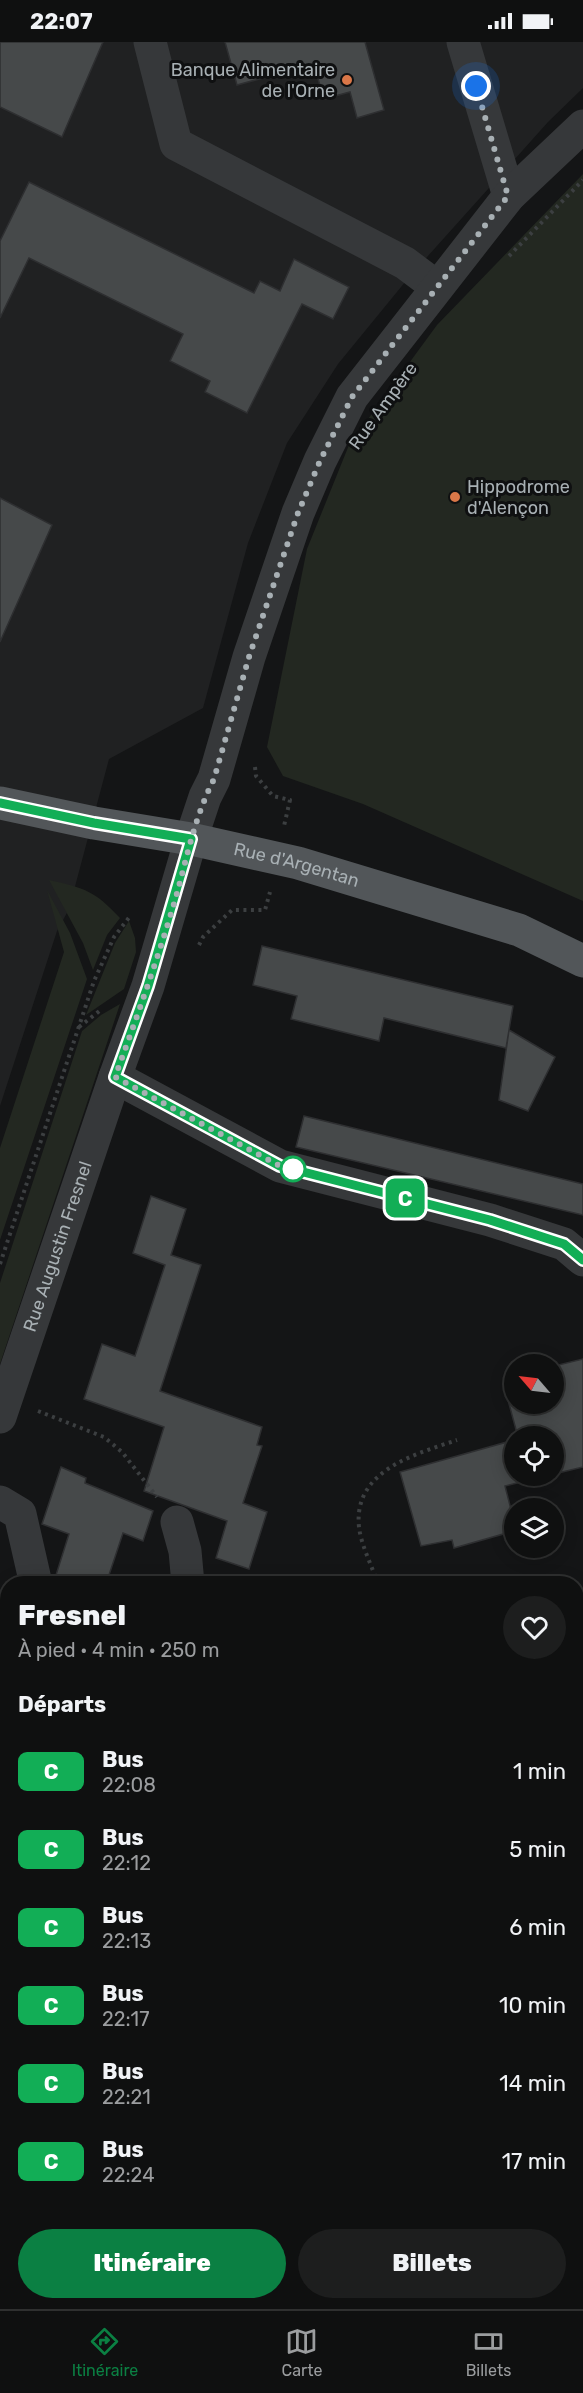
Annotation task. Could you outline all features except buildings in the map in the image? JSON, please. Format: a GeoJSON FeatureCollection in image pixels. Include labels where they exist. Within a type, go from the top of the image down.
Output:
{"type":"FeatureCollection","features":[{"type":"Feature","properties":{"kind":"main road","name":"Rue d'Argentan"},"geometry":{"type":"LineString","coordinates":[[0,803],[191,839],[298,863],[519,930],[583,961]]}},
{"type":"Feature","properties":{"kind":"street"},"geometry":{"type":"LineString","coordinates":[[150,42],[176,144],[405,263],[437,287]]}},
{"type":"Feature","properties":{"kind":"street"},"geometry":{"type":"LineString","coordinates":[[463,42],[508,196]]}},
{"type":"Feature","properties":{"kind":"street","name":"Rue Ampère"},"geometry":{"type":"LineString","coordinates":[[115,1077],[148,986],[204,797],[214,779],[272,584],[320,461],[352,397],[508,196],[583,126]]}},
{"type":"Feature","properties":{"kind":"street"},"geometry":{"type":"LineString","coordinates":[[115,1077],[280,1166],[490,1220],[564,1244],[583,1260]]}},
{"type":"Feature","properties":{"kind":"street","name":"Rue Augustin Fresnel"},"geometry":{"type":"LineString","coordinates":[[3,1408],[115,1077]]}},
{"type":"Feature","properties":{"kind":"street"},"geometry":{"type":"LineString","coordinates":[[0,1502],[20,1514],[34,1576]]}},
{"type":"Feature","properties":{"kind":"street"},"geometry":{"type":"LineString","coordinates":[[177,1521],[185,1551],[187,1576]]}},
{"type":"Feature","properties":{"kind":"path"},"geometry":{"type":"LineString","coordinates":[[506,260],[583,180]]}},
{"type":"Feature","properties":{"kind":"path"},"geometry":{"type":"LineString","coordinates":[[0,1264],[79,1027]]}},
{"type":"Feature","properties":{"kind":"path"},"geometry":{"type":"LineString","coordinates":[[3,1408],[105,1437],[122,1452],[177,1521]]}},
{"type":"Feature","properties":{"kind":"path"},"geometry":{"type":"LineString","coordinates":[[375,1576],[359,1527],[360,1502],[373,1480],[402,1459],[457,1440]]}},
{"type":"Feature","properties":{"kind":"shaded area"},"geometry":{"type":"Polygon","coordinates":[[[0,42],[583,42],[583,88],[548,122],[410,276],[338,364],[287,443],[248,543],[203,708],[109,759],[69,909],[57,931],[0,1106],[0,42]]]}},
{"type":"Feature","properties":{"kind":"shaded area","name":"Hippodrome d'Alençon"},"geometry":{"type":"Polygon","coordinates":[[[583,174],[583,901],[363,804],[283,776],[267,747],[307,549],[349,445],[437,325],[583,174]]]}},
{"type":"Feature","properties":{"kind":"shaded area"},"geometry":{"type":"Polygon","coordinates":[[[49,880],[89,892],[120,918],[107,935],[93,970],[83,943],[49,880]]]}},
{"type":"Feature","properties":{"kind":"shaded area"},"geometry":{"type":"Polygon","coordinates":[[[47,890],[70,933],[87,979],[0,1240],[0,1148],[64,952],[47,890]]]}},
{"type":"Feature","properties":{"kind":"shaded area"},"geometry":{"type":"Polygon","coordinates":[[[129,921],[135,938],[136,952],[124,989],[86,1015],[115,943],[129,921]]]}},
{"type":"Feature","properties":{"kind":"shaded area"},"geometry":{"type":"Polygon","coordinates":[[[120,1004],[0,1364],[0,1283],[82,1031],[101,1015],[120,1004]]]}},
{"type":"Feature","properties":{"kind":"bus line","name":"C"},"geometry":{"type":"LineString","coordinates":[[0,803],[94,823],[191,839],[148,986],[115,1077],[280,1166],[490,1220],[564,1244],[583,1260]]}},
{"type":"Feature","properties":{"kind":"place","name":"Banque Alimentaire de l'Orne"},"geometry":{"type":"Point","coordinates":[347,80]}},
{"type":"Feature","properties":{"kind":"place","name":"Hippodrome d'Alençon"},"geometry":{"type":"Point","coordinates":[455,497]}},
{"type":"Feature","properties":{"kind":"route"},"geometry":{"type":"LineString","coordinates":[[293,1169],[301,1171],[280,1166],[115,1077],[148,986],[204,797],[214,779],[272,584],[320,461],[352,397],[508,196],[476,86]]}}]}
